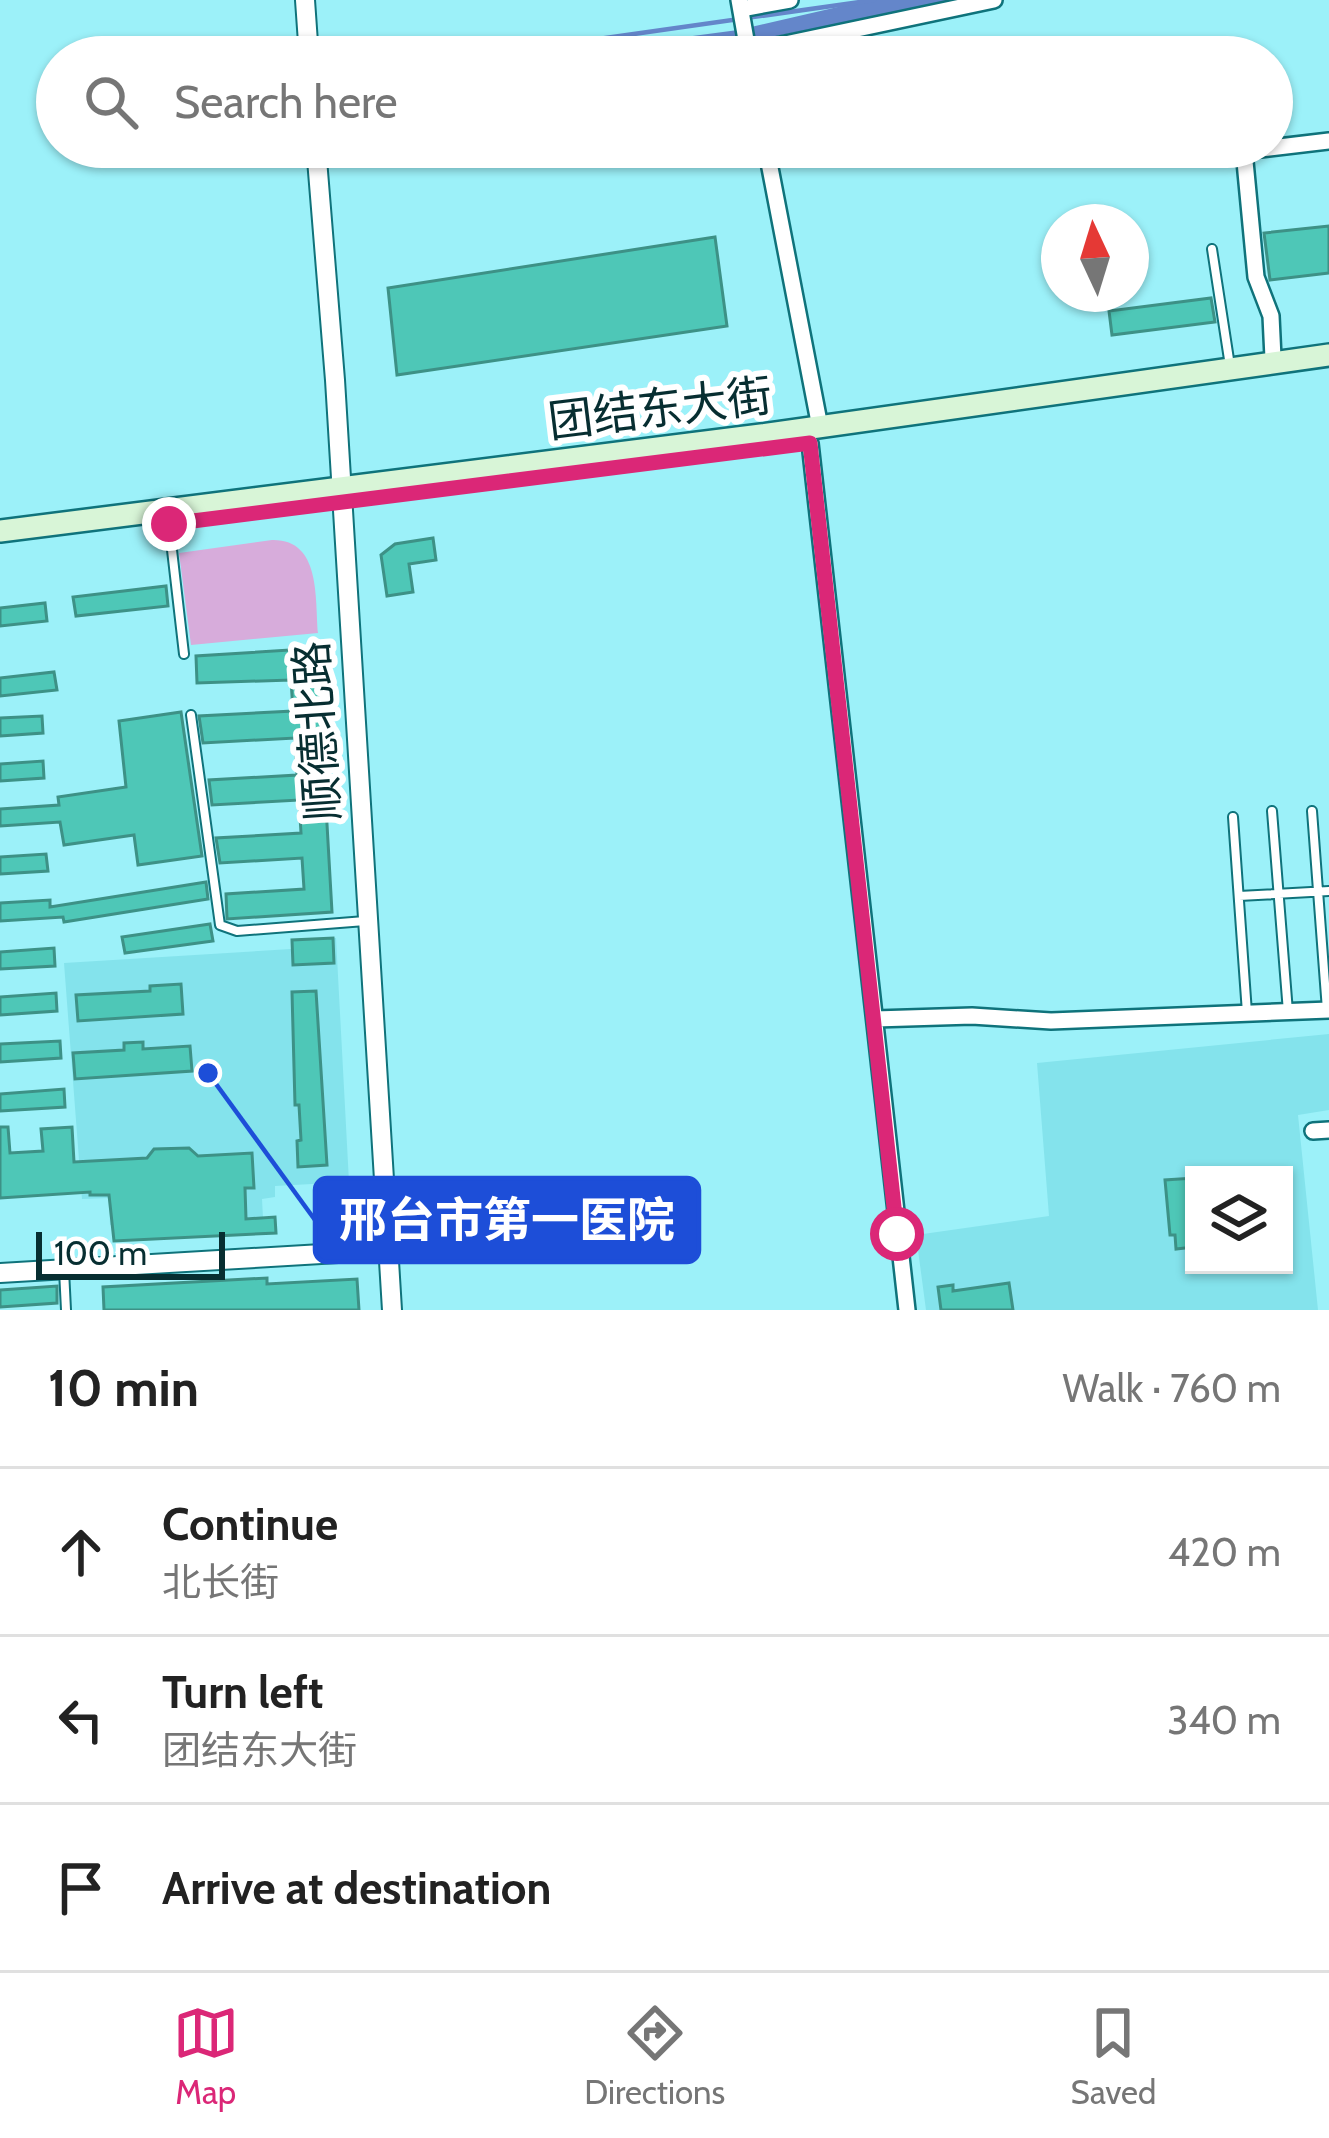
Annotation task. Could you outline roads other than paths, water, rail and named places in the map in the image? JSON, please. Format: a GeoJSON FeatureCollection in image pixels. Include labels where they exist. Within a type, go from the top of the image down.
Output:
{"type":"FeatureCollection","features":[{"type":"Feature","properties":{"kind":"main road","name":"团结东大街"},"geometry":{"type":"LineString","coordinates":[[815,435],[1329,355]]}},
{"type":"Feature","properties":{"kind":"main road","name":"团结东大街"},"geometry":{"type":"LineString","coordinates":[[0,531],[342,495],[1329,370]]}},
{"type":"Feature","properties":{"kind":"main road","name":"团结东大街"},"geometry":{"type":"LineString","coordinates":[[0,545],[169,524],[342,495]]}},
{"type":"Feature","properties":{"kind":"street"},"geometry":{"type":"LineString","coordinates":[[305,0],[308,36]]}},
{"type":"Feature","properties":{"kind":"street"},"geometry":{"type":"LineString","coordinates":[[741,11],[790,0]]}},
{"type":"Feature","properties":{"kind":"street"},"geometry":{"type":"LineString","coordinates":[[833,36],[994,0]]}},
{"type":"Feature","properties":{"kind":"street"},"geometry":{"type":"LineString","coordinates":[[1293,145],[1329,141]]}},
{"type":"Feature","properties":{"kind":"street","name":"顺德北路"},"geometry":{"type":"LineString","coordinates":[[318,168],[392,1310]]}},
{"type":"Feature","properties":{"kind":"street"},"geometry":{"type":"LineString","coordinates":[[770,168],[815,435],[907,1310]]}},
{"type":"Feature","properties":{"kind":"street"},"geometry":{"type":"LineString","coordinates":[[1246,168],[1256,278],[1271,316],[1273,358]]}},
{"type":"Feature","properties":{"kind":"street"},"geometry":{"type":"LineString","coordinates":[[875,1019],[972,1016],[1051,1021],[1328,1010]]}},
{"type":"Feature","properties":{"kind":"street"},"geometry":{"type":"LineString","coordinates":[[0,1273],[389,1250]]}},
{"type":"Feature","properties":{"kind":"lane"},"geometry":{"type":"LineString","coordinates":[[1212,249],[1230,369]]}},
{"type":"Feature","properties":{"kind":"lane"},"geometry":{"type":"LineString","coordinates":[[169,524],[184,654]]}},
{"type":"Feature","properties":{"kind":"lane"},"geometry":{"type":"LineString","coordinates":[[190,715],[220,925],[237,931],[368,921]]}},
{"type":"Feature","properties":{"kind":"lane"},"geometry":{"type":"LineString","coordinates":[[1312,811],[1324,891],[1328,1010]]}},
{"type":"Feature","properties":{"kind":"lane"},"geometry":{"type":"LineString","coordinates":[[1272,812],[1288,1012]]}},
{"type":"Feature","properties":{"kind":"lane"},"geometry":{"type":"LineString","coordinates":[[1233,817],[1247,1014]]}},
{"type":"Feature","properties":{"kind":"lane"},"geometry":{"type":"LineString","coordinates":[[1239,896],[1324,891]]}},
{"type":"Feature","properties":{"kind":"lane"},"geometry":{"type":"LineString","coordinates":[[64,1268],[66,1310]]}},
{"type":"Feature","properties":{"kind":"waterway"},"geometry":{"type":"LineString","coordinates":[[620,36],[874,0]]}},
{"type":"Feature","properties":{"kind":"place","name":"邢台市第一医院"},"geometry":{"type":"Point","coordinates":[208,1073]}}]}
